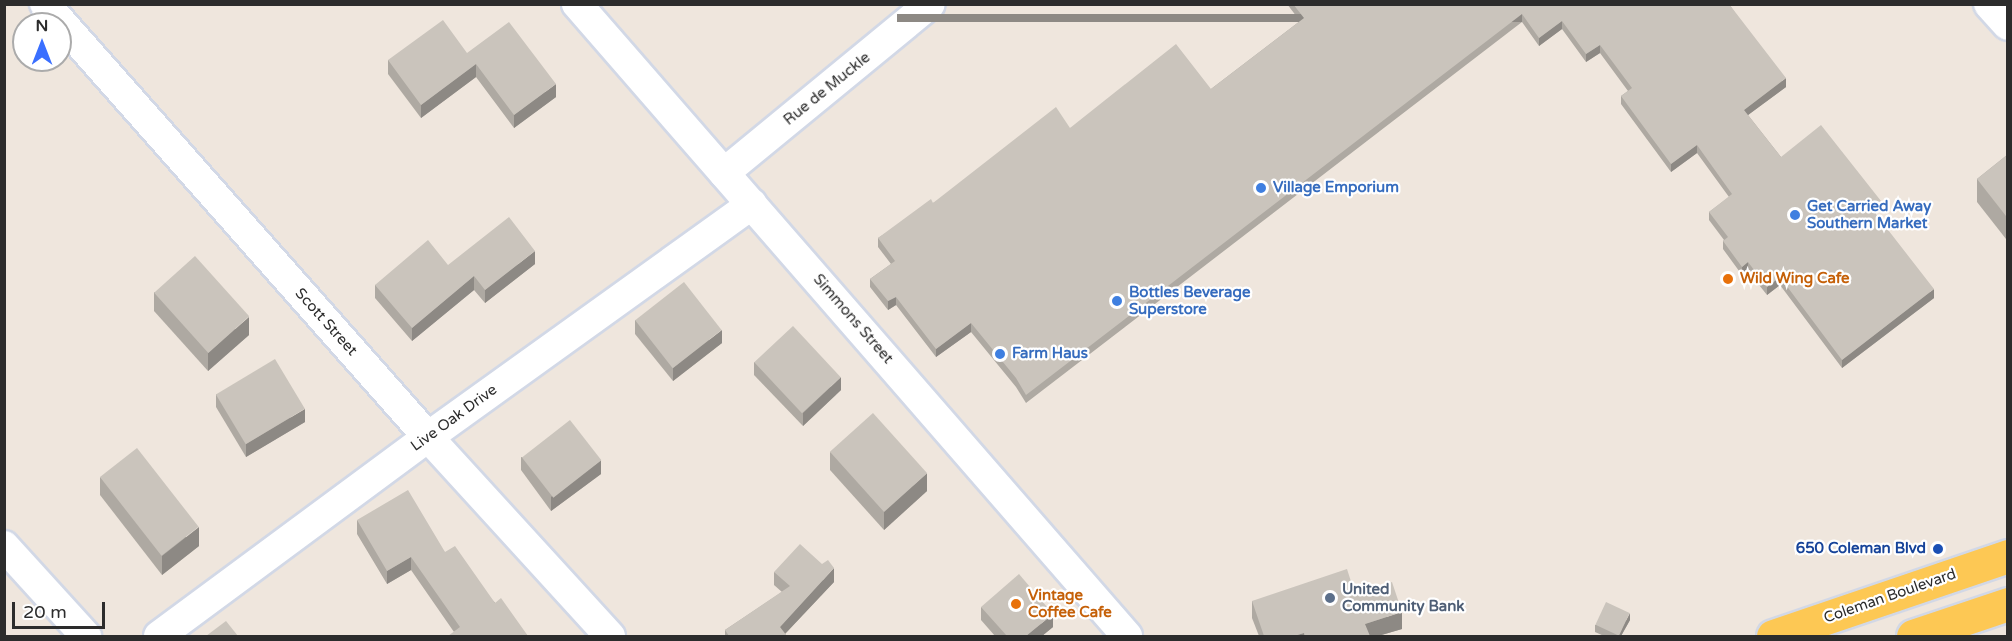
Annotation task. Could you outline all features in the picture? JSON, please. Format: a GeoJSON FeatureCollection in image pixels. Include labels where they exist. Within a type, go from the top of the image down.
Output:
{"type":"FeatureCollection","features":[{"type":"Feature","properties":{"kind":"main road","name":"Coleman Boulevard"},"geometry":{"type":"LineString","coordinates":[[1773,636],[2007,556]]}},
{"type":"Feature","properties":{"kind":"main road"},"geometry":{"type":"LineString","coordinates":[[1913,636],[2007,604]]}},
{"type":"Feature","properties":{"kind":"street","name":"Scott Street"},"geometry":{"type":"LineString","coordinates":[[45,4],[428,437],[610,636]]}},
{"type":"Feature","properties":{"kind":"street","name":"Simmons Street"},"geometry":{"type":"LineString","coordinates":[[577,4],[1127,636]]}},
{"type":"Feature","properties":{"kind":"street","name":"Rue de Muckle"},"geometry":{"type":"LineString","coordinates":[[724,173],[930,4]]}},
{"type":"Feature","properties":{"kind":"street"},"geometry":{"type":"LineString","coordinates":[[1989,4],[2007,25]]}},
{"type":"Feature","properties":{"kind":"street","name":"Live Oak Drive"},"geometry":{"type":"LineString","coordinates":[[159,636],[428,437],[752,204]]}},
{"type":"Feature","properties":{"kind":"street"},"geometry":{"type":"LineString","coordinates":[[4,546],[86,636]]}},
{"type":"Feature","properties":{"kind":"building"},"geometry":{"type":"Polygon","coordinates":[[[1293,4],[1729,4],[1786,78],[1744,110],[1781,157],[1821,125],[1881,201],[1871,208],[1934,289],[1842,360],[1780,277],[1767,287],[1748,262],[1742,267],[1723,241],[1728,237],[1709,212],[1732,194],[1697,145],[1671,164],[1621,96],[1632,88],[1600,45],[1586,54],[1562,21],[1539,38],[1522,14],[1026,395],[1016,378],[971,323],[936,349],[896,297],[888,301],[870,279],[895,261],[878,238],[931,199],[933,203],[1056,107],[1070,128],[1176,44],[1211,89],[1304,18],[1293,4]]]}},
{"type":"Feature","properties":{"kind":"building"},"geometry":{"type":"Polygon","coordinates":[[[443,20],[467,53],[509,22],[556,84],[514,115],[476,64],[421,105],[388,60],[443,20]]]}},
{"type":"Feature","properties":{"kind":"building"},"geometry":{"type":"Polygon","coordinates":[[[2007,155],[2007,215],[2006,216],[1977,179],[2007,155]]]}},
{"type":"Feature","properties":{"kind":"building"},"geometry":{"type":"Polygon","coordinates":[[[509,217],[535,251],[485,290],[474,276],[412,328],[375,285],[428,240],[448,265],[509,217]]]}},
{"type":"Feature","properties":{"kind":"building"},"geometry":{"type":"Polygon","coordinates":[[[195,256],[249,316],[208,353],[154,293],[195,256]]]}},
{"type":"Feature","properties":{"kind":"building"},"geometry":{"type":"Polygon","coordinates":[[[684,282],[722,330],[673,368],[635,320],[684,282]]]}},
{"type":"Feature","properties":{"kind":"building"},"geometry":{"type":"Polygon","coordinates":[[[793,326],[841,377],[802,413],[754,362],[793,326]]]}},
{"type":"Feature","properties":{"kind":"building"},"geometry":{"type":"Polygon","coordinates":[[[275,359],[305,409],[246,444],[216,395],[275,359]]]}},
{"type":"Feature","properties":{"kind":"building"},"geometry":{"type":"Polygon","coordinates":[[[873,413],[927,473],[884,512],[830,452],[873,413]]]}},
{"type":"Feature","properties":{"kind":"building"},"geometry":{"type":"Polygon","coordinates":[[[570,420],[601,460],[553,498],[522,458],[570,420]]]}},
{"type":"Feature","properties":{"kind":"building"},"geometry":{"type":"Polygon","coordinates":[[[137,448],[199,527],[162,556],[100,477],[137,448]]]}},
{"type":"Feature","properties":{"kind":"building"},"geometry":{"type":"Polygon","coordinates":[[[408,490],[445,552],[455,546],[495,603],[501,598],[528,636],[448,636],[460,627],[411,557],[387,571],[357,520],[408,490]]]}},
{"type":"Feature","properties":{"kind":"building"},"geometry":{"type":"Polygon","coordinates":[[[800,544],[822,564],[828,560],[834,568],[780,627],[787,636],[729,636],[725,630],[790,586],[774,572],[800,544]]]}},
{"type":"Feature","properties":{"kind":"building"},"geometry":{"type":"Polygon","coordinates":[[[1347,569],[1355,594],[1392,582],[1402,612],[1365,624],[1370,636],[1305,636],[1304,633],[1294,636],[1264,636],[1252,601],[1347,569]]]}},
{"type":"Feature","properties":{"kind":"building","name":"Vintage Coffee Cafe"},"geometry":{"type":"Polygon","coordinates":[[[1019,574],[1053,614],[1026,636],[1007,636],[981,607],[1019,574]]]}},
{"type":"Feature","properties":{"kind":"building"},"geometry":{"type":"Polygon","coordinates":[[[1606,602],[1630,613],[1619,636],[1595,625],[1606,602]]]}},
{"type":"Feature","properties":{"kind":"building"},"geometry":{"type":"Polygon","coordinates":[[[226,621],[238,636],[206,636],[226,621]]]}},
{"type":"Feature","properties":{"kind":"place","name":"Village Emporium"},"geometry":{"type":"Point","coordinates":[1261,188]}},
{"type":"Feature","properties":{"kind":"place","name":"Get Carried Away Southern Market"},"geometry":{"type":"Point","coordinates":[1795,215]}},
{"type":"Feature","properties":{"kind":"place","name":"Wild Wing Cafe"},"geometry":{"type":"Point","coordinates":[1728,279]}},
{"type":"Feature","properties":{"kind":"place","name":"Bottles Beverage Superstore"},"geometry":{"type":"Point","coordinates":[1117,301]}},
{"type":"Feature","properties":{"kind":"place","name":"Farm Haus"},"geometry":{"type":"Point","coordinates":[1000,354]}},
{"type":"Feature","properties":{"kind":"place","name":"650 Coleman Blvd"},"geometry":{"type":"Point","coordinates":[1938,549]}},
{"type":"Feature","properties":{"kind":"place","name":"United Community Bank"},"geometry":{"type":"Point","coordinates":[1330,598]}},
{"type":"Feature","properties":{"kind":"place","name":"Vintage Coffee Cafe"},"geometry":{"type":"Point","coordinates":[1016,604]}}]}
